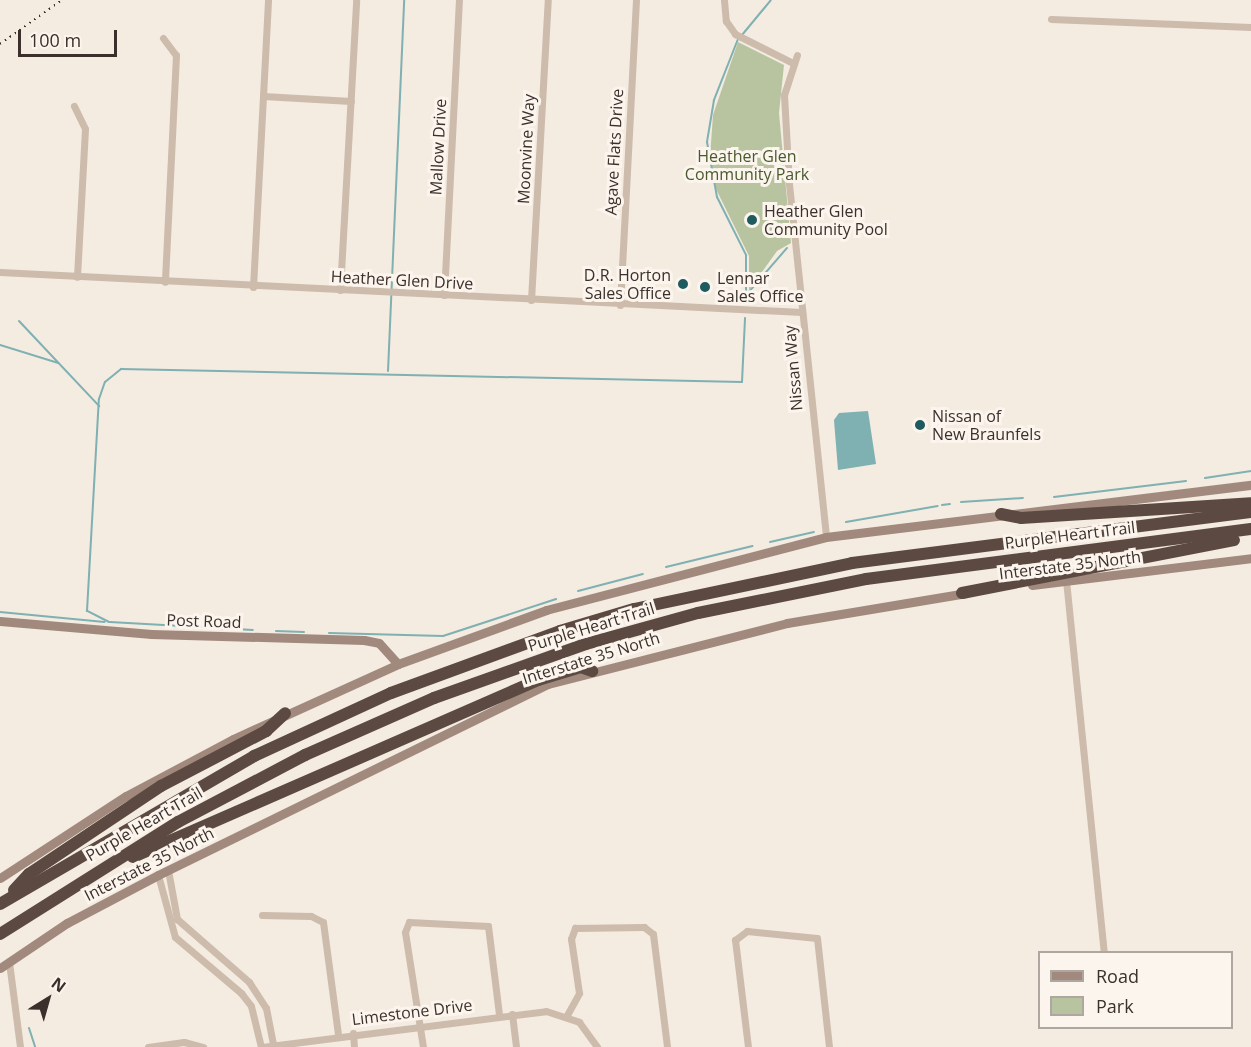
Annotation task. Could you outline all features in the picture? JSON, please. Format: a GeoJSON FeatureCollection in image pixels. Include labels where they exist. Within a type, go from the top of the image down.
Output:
{"type":"FeatureCollection","features":[{"type":"Feature","properties":{"kind":"highway"},"geometry":{"type":"LineString","coordinates":[[1001,514],[1021,518],[1251,503]]}},
{"type":"Feature","properties":{"kind":"highway","name":"Purple Heart Trail"},"geometry":{"type":"LineString","coordinates":[[1,903],[254,756],[392,693],[560,631],[634,609],[852,562],[1251,512]]}},
{"type":"Feature","properties":{"kind":"highway","name":"Purple Heart Trail"},"geometry":{"type":"LineString","coordinates":[[0,934],[178,822],[305,755],[443,695],[586,644],[707,611],[866,579],[1251,529]]}},
{"type":"Feature","properties":{"kind":"highway"},"geometry":{"type":"LineString","coordinates":[[962,593],[1251,537]]}},
{"type":"Feature","properties":{"kind":"highway"},"geometry":{"type":"LineString","coordinates":[[0,941],[86,884],[183,832],[538,680],[581,667],[592,671]]}},
{"type":"Feature","properties":{"kind":"highway"},"geometry":{"type":"LineString","coordinates":[[1,903],[29,874],[115,816],[266,731],[285,713]]}},
{"type":"Feature","properties":{"kind":"main road"},"geometry":{"type":"LineString","coordinates":[[0,878],[126,796],[285,713],[398,664],[591,596],[826,537],[1251,485]]}},
{"type":"Feature","properties":{"kind":"main road","name":"Interstate 35 North"},"geometry":{"type":"LineString","coordinates":[[0,968],[158,875],[507,700],[592,671],[787,623],[962,593],[1251,558]]}},
{"type":"Feature","properties":{"kind":"main road","name":"Post Road"},"geometry":{"type":"LineString","coordinates":[[0,621],[151,634],[364,640],[379,643],[398,664]]}},
{"type":"Feature","properties":{"kind":"street"},"geometry":{"type":"LineString","coordinates":[[253,287],[268,0]]}},
{"type":"Feature","properties":{"kind":"street"},"geometry":{"type":"LineString","coordinates":[[340,290],[356,0]]}},
{"type":"Feature","properties":{"kind":"street","name":"Mallow Drive"},"geometry":{"type":"LineString","coordinates":[[444,295],[459,0]]}},
{"type":"Feature","properties":{"kind":"street","name":"Moonvine Way"},"geometry":{"type":"LineString","coordinates":[[531,300],[548,0]]}},
{"type":"Feature","properties":{"kind":"street","name":"Agave Flats Drive"},"geometry":{"type":"LineString","coordinates":[[620,305],[636,0]]}},
{"type":"Feature","properties":{"kind":"street"},"geometry":{"type":"LineString","coordinates":[[724,0],[726,21],[735,34],[793,63]]}},
{"type":"Feature","properties":{"kind":"street"},"geometry":{"type":"LineString","coordinates":[[1051,19],[1251,27]]}},
{"type":"Feature","properties":{"kind":"street"},"geometry":{"type":"LineString","coordinates":[[164,38],[176,55],[165,282]]}},
{"type":"Feature","properties":{"kind":"street","name":"Nissan Way"},"geometry":{"type":"LineString","coordinates":[[797,55],[784,95],[802,312],[826,537]]}},
{"type":"Feature","properties":{"kind":"street"},"geometry":{"type":"LineString","coordinates":[[263,96],[351,102]]}},
{"type":"Feature","properties":{"kind":"street"},"geometry":{"type":"LineString","coordinates":[[74,106],[84,129],[77,277]]}},
{"type":"Feature","properties":{"kind":"street","name":"Heather Glen Drive"},"geometry":{"type":"LineString","coordinates":[[0,272],[253,287],[802,312]]}},
{"type":"Feature","properties":{"kind":"street"},"geometry":{"type":"LineString","coordinates":[[1066,580],[1104,951]]}},
{"type":"Feature","properties":{"kind":"street"},"geometry":{"type":"LineString","coordinates":[[168,870],[181,927],[249,982],[266,1008],[273,1043]]}},
{"type":"Feature","properties":{"kind":"street"},"geometry":{"type":"LineString","coordinates":[[158,875],[176,937],[241,993],[251,1006],[261,1047]]}},
{"type":"Feature","properties":{"kind":"street"},"geometry":{"type":"LineString","coordinates":[[262,915],[310,916],[323,922],[338,1035]]}},
{"type":"Feature","properties":{"kind":"street"},"geometry":{"type":"LineString","coordinates":[[423,1047],[405,932],[416,920],[488,926],[499,1014]]}},
{"type":"Feature","properties":{"kind":"street"},"geometry":{"type":"LineString","coordinates":[[597,1047],[586,1029],[567,1015],[579,993],[574,929],[651,930],[667,1047]]}},
{"type":"Feature","properties":{"kind":"street"},"geometry":{"type":"LineString","coordinates":[[747,1047],[735,940],[747,931],[817,938],[829,1047]]}},
{"type":"Feature","properties":{"kind":"street"},"geometry":{"type":"LineString","coordinates":[[9,962],[20,1047]]}},
{"type":"Feature","properties":{"kind":"street","name":"Limestone Drive"},"geometry":{"type":"LineString","coordinates":[[261,1047],[273,1043],[499,1014],[567,1015]]}},
{"type":"Feature","properties":{"kind":"street"},"geometry":{"type":"LineString","coordinates":[[512,1014],[516,1047]]}},
{"type":"Feature","properties":{"kind":"street"},"geometry":{"type":"LineString","coordinates":[[353,1033],[354,1047]]}},
{"type":"Feature","properties":{"kind":"street"},"geometry":{"type":"LineString","coordinates":[[148,1047],[184,1042],[203,1047]]}},
{"type":"Feature","properties":{"kind":"green space","name":"Heather Glen Community Park"},"geometry":{"type":"Polygon","coordinates":[[[738,42],[784,65],[779,113],[791,243],[777,251],[749,290],[749,256],[716,189],[710,157],[713,115],[738,42]]]}},
{"type":"Feature","properties":{"kind":"water"},"geometry":{"type":"Polygon","coordinates":[[[868,411],[876,464],[838,470],[834,420],[839,413],[868,411]]]}},
{"type":"Feature","properties":{"kind":"waterway"},"geometry":{"type":"LineString","coordinates":[[388,371],[404,0]]}},
{"type":"Feature","properties":{"kind":"waterway"},"geometry":{"type":"LineString","coordinates":[[742,35],[771,0]]}},
{"type":"Feature","properties":{"kind":"waterway"},"geometry":{"type":"LineString","coordinates":[[738,39],[714,100],[707,142],[717,197],[746,255],[746,303]]}},
{"type":"Feature","properties":{"kind":"waterway"},"geometry":{"type":"LineString","coordinates":[[747,294],[787,248]]}},
{"type":"Feature","properties":{"kind":"waterway"},"geometry":{"type":"LineString","coordinates":[[109,622],[87,611],[99,399],[105,382],[121,369],[742,382],[745,318]]}},
{"type":"Feature","properties":{"kind":"waterway"},"geometry":{"type":"LineString","coordinates":[[19,321],[99,406]]}},
{"type":"Feature","properties":{"kind":"waterway"},"geometry":{"type":"LineString","coordinates":[[0,345],[58,363]]}},
{"type":"Feature","properties":{"kind":"waterway"},"geometry":{"type":"LineString","coordinates":[[1205,478],[1251,471]]}},
{"type":"Feature","properties":{"kind":"waterway"},"geometry":{"type":"LineString","coordinates":[[1054,497],[1186,481]]}},
{"type":"Feature","properties":{"kind":"waterway"},"geometry":{"type":"LineString","coordinates":[[961,502],[1023,498]]}},
{"type":"Feature","properties":{"kind":"waterway"},"geometry":{"type":"LineString","coordinates":[[942,505],[950,504]]}},
{"type":"Feature","properties":{"kind":"waterway"},"geometry":{"type":"LineString","coordinates":[[846,522],[938,506]]}},
{"type":"Feature","properties":{"kind":"waterway"},"geometry":{"type":"LineString","coordinates":[[770,542],[814,532]]}},
{"type":"Feature","properties":{"kind":"waterway"},"geometry":{"type":"LineString","coordinates":[[666,567],[753,546]]}},
{"type":"Feature","properties":{"kind":"waterway"},"geometry":{"type":"LineString","coordinates":[[578,591],[643,574]]}},
{"type":"Feature","properties":{"kind":"waterway"},"geometry":{"type":"LineString","coordinates":[[329,633],[443,636],[556,599]]}},
{"type":"Feature","properties":{"kind":"waterway"},"geometry":{"type":"LineString","coordinates":[[0,612],[105,622]]}},
{"type":"Feature","properties":{"kind":"waterway"},"geometry":{"type":"LineString","coordinates":[[110,622],[253,630]]}},
{"type":"Feature","properties":{"kind":"waterway"},"geometry":{"type":"LineString","coordinates":[[276,631],[304,632]]}},
{"type":"Feature","properties":{"kind":"waterway"},"geometry":{"type":"LineString","coordinates":[[29,1028],[35,1047]]}},
{"type":"Feature","properties":{"kind":"railway"},"geometry":{"type":"LineString","coordinates":[[0,44],[62,0]]}},
{"type":"Feature","properties":{"kind":"place","name":"Heather Glen Community Pool"},"geometry":{"type":"Point","coordinates":[752,220]}},
{"type":"Feature","properties":{"kind":"place","name":"D.R. Horton Sales Office"},"geometry":{"type":"Point","coordinates":[683,284]}},
{"type":"Feature","properties":{"kind":"place","name":"Lennar Sales Office"},"geometry":{"type":"Point","coordinates":[705,287]}},
{"type":"Feature","properties":{"kind":"place","name":"Nissan of New Braunfels"},"geometry":{"type":"Point","coordinates":[920,425]}}]}
